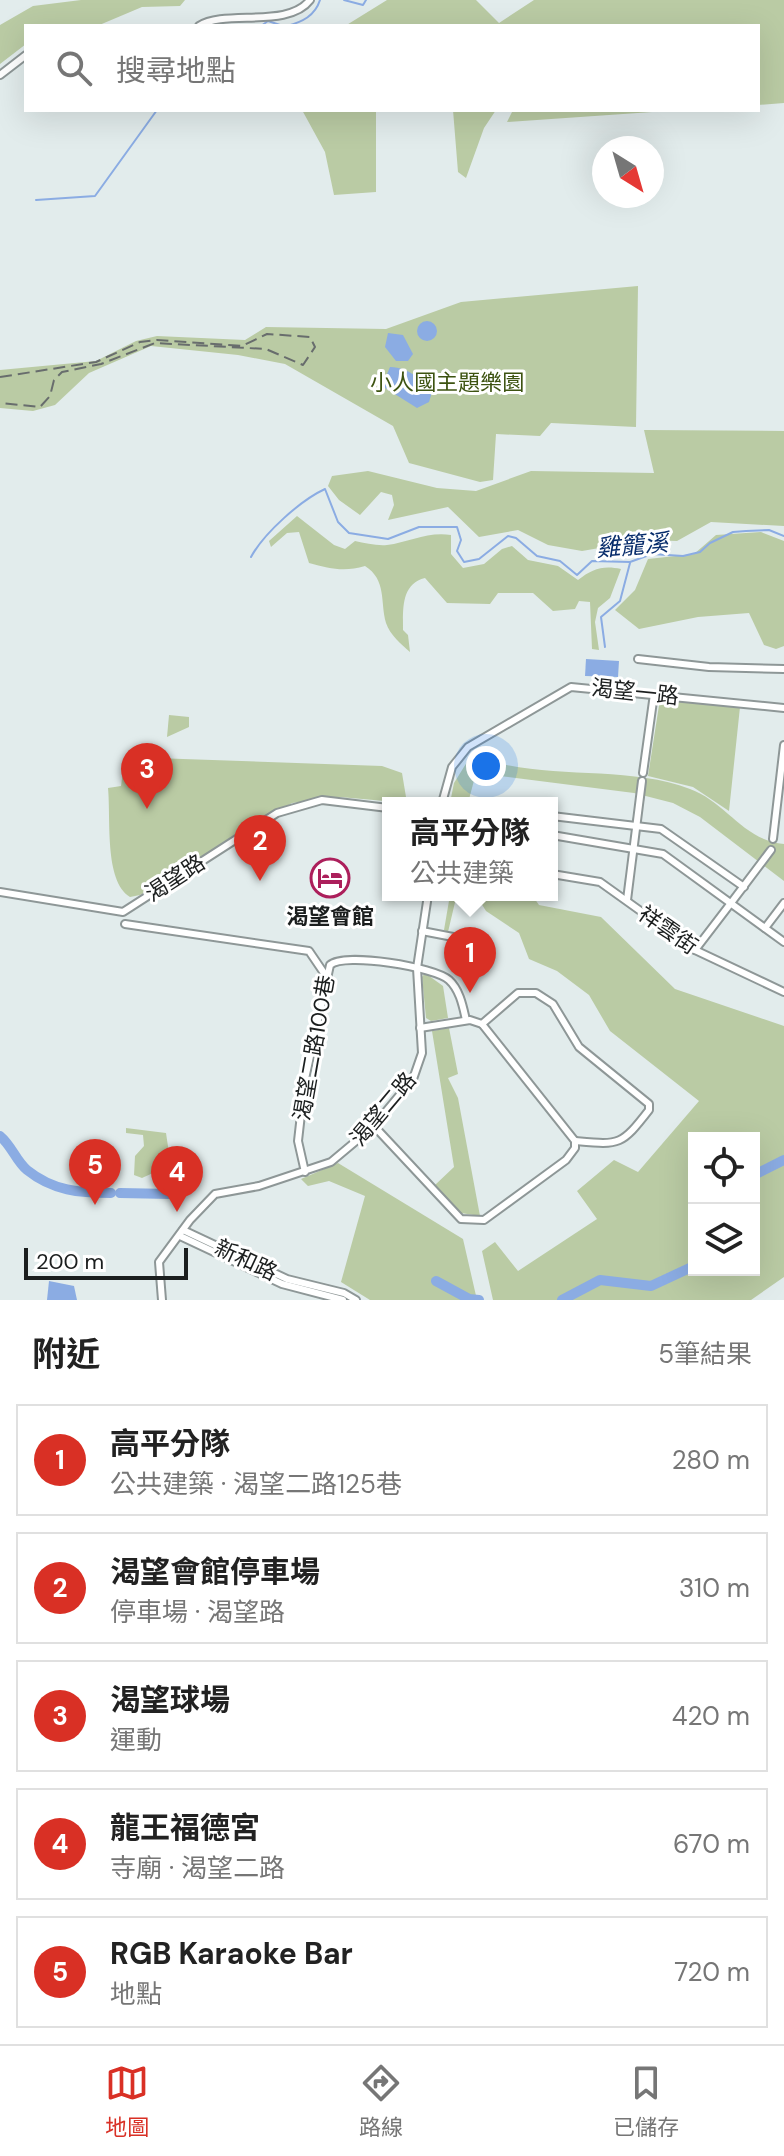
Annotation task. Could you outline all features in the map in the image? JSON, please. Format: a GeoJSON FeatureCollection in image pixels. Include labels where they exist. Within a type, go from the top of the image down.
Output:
{"type":"FeatureCollection","features":[{"type":"Feature","properties":{"kind":"street"},"geometry":{"type":"LineString","coordinates":[[202,24],[210,19],[239,21],[293,13],[310,0]]}},
{"type":"Feature","properties":{"kind":"street"},"geometry":{"type":"LineString","coordinates":[[0,75],[24,57]]}},
{"type":"Feature","properties":{"kind":"street"},"geometry":{"type":"LineString","coordinates":[[638,659],[709,667],[784,669]]}},
{"type":"Feature","properties":{"kind":"street","name":"渴望一路"},"geometry":{"type":"LineString","coordinates":[[444,797],[457,759],[468,747],[577,689],[784,708]]}},
{"type":"Feature","properties":{"kind":"street"},"geometry":{"type":"LineString","coordinates":[[643,773],[654,694]]}},
{"type":"Feature","properties":{"kind":"street"},"geometry":{"type":"LineString","coordinates":[[775,835],[784,745]]}},
{"type":"Feature","properties":{"kind":"street"},"geometry":{"type":"LineString","coordinates":[[627,900],[642,781]]}},
{"type":"Feature","properties":{"kind":"street","name":"渴望路"},"geometry":{"type":"LineString","coordinates":[[0,892],[123,912],[277,813],[322,800],[382,807]]}},
{"type":"Feature","properties":{"kind":"street"},"geometry":{"type":"LineString","coordinates":[[558,817],[661,829],[680,839],[744,887]]}},
{"type":"Feature","properties":{"kind":"street"},"geometry":{"type":"LineString","coordinates":[[558,836],[663,854],[784,942]]}},
{"type":"Feature","properties":{"kind":"street"},"geometry":{"type":"LineString","coordinates":[[695,950],[771,850]]}},
{"type":"Feature","properties":{"kind":"street","name":"祥雲街"},"geometry":{"type":"LineString","coordinates":[[558,875],[600,882],[695,950],[783,989]]}},
{"type":"Feature","properties":{"kind":"street"},"geometry":{"type":"LineString","coordinates":[[427,901],[417,968],[434,970],[451,981],[462,1001],[466,1020]]}},
{"type":"Feature","properties":{"kind":"street"},"geometry":{"type":"LineString","coordinates":[[765,928],[784,903]]}},
{"type":"Feature","properties":{"kind":"street"},"geometry":{"type":"LineString","coordinates":[[125,924],[309,951],[326,976]]}},
{"type":"Feature","properties":{"kind":"street"},"geometry":{"type":"LineString","coordinates":[[422,931],[453,937]]}},
{"type":"Feature","properties":{"kind":"street","name":"渴望二路100巷"},"geometry":{"type":"LineString","coordinates":[[305,1172],[298,1141],[330,965],[341,958],[417,968]]}},
{"type":"Feature","properties":{"kind":"street","name":"渴望二路"},"geometry":{"type":"LineString","coordinates":[[182,1233],[215,1194],[305,1172],[331,1162],[374,1126],[413,1079],[422,1053],[417,968]]}},
{"type":"Feature","properties":{"kind":"street"},"geometry":{"type":"LineString","coordinates":[[482,1024],[518,993],[536,993],[553,1004],[579,1047],[649,1104],[649,1110],[623,1141],[615,1145],[575,1141]]}},
{"type":"Feature","properties":{"kind":"street"},"geometry":{"type":"LineString","coordinates":[[374,1126],[461,1219],[474,1221],[484,1220],[566,1160],[575,1148],[575,1141],[482,1024],[466,1020],[420,1028]]}},
{"type":"Feature","properties":{"kind":"street"},"geometry":{"type":"LineString","coordinates":[[162,1300],[159,1262],[182,1233]]}},
{"type":"Feature","properties":{"kind":"street","name":"新和路"},"geometry":{"type":"LineString","coordinates":[[182,1233],[282,1284],[343,1300]]}},
{"type":"Feature","properties":{"kind":"street","name":"新和路"},"geometry":{"type":"LineString","coordinates":[[182,1233],[287,1279],[344,1293],[356,1300]]}},
{"type":"Feature","properties":{"kind":"green space"},"geometry":{"type":"Polygon","coordinates":[[[81,0],[185,0],[180,6],[142,7],[102,24],[24,24],[24,46],[0,64],[0,25],[33,6],[81,0]]]}},
{"type":"Feature","properties":{"kind":"green space"},"geometry":{"type":"Polygon","coordinates":[[[387,0],[476,0],[499,23],[534,0],[784,0],[784,103],[760,105],[760,24],[348,24],[387,0]]]}},
{"type":"Feature","properties":{"kind":"green space"},"geometry":{"type":"Polygon","coordinates":[[[303,112],[376,112],[376,192],[334,195],[325,152],[303,112]]]}},
{"type":"Feature","properties":{"kind":"green space"},"geometry":{"type":"Polygon","coordinates":[[[453,112],[495,112],[484,128],[466,178],[458,172],[453,112]]]}},
{"type":"Feature","properties":{"kind":"green space"},"geometry":{"type":"Polygon","coordinates":[[[512,112],[652,112],[507,122],[512,112]]]}},
{"type":"Feature","properties":{"kind":"green space","name":"小人國主題樂園"},"geometry":{"type":"Polygon","coordinates":[[[638,286],[636,427],[551,423],[540,436],[496,434],[493,480],[480,482],[409,463],[393,426],[285,364],[238,355],[151,346],[89,373],[55,405],[33,411],[0,408],[0,370],[96,361],[136,341],[157,336],[245,340],[266,327],[386,329],[461,302],[638,286]]]}},
{"type":"Feature","properties":{"kind":"green space"},"geometry":{"type":"Polygon","coordinates":[[[644,430],[784,431],[784,526],[711,522],[677,541],[646,540],[582,551],[548,545],[518,530],[479,537],[448,507],[388,520],[394,505],[392,495],[381,492],[360,515],[339,500],[328,486],[332,476],[368,471],[437,488],[476,491],[531,471],[654,473],[644,430]]]}},
{"type":"Feature","properties":{"kind":"green space"},"geometry":{"type":"Polygon","coordinates":[[[297,516],[334,545],[345,549],[355,541],[387,545],[443,534],[451,535],[451,554],[463,568],[484,564],[502,549],[512,546],[528,560],[558,566],[578,580],[598,569],[621,569],[610,598],[598,608],[595,622],[599,650],[592,649],[590,602],[579,601],[575,609],[553,611],[533,593],[498,593],[490,604],[447,603],[425,578],[411,586],[405,598],[403,630],[408,635],[410,652],[388,627],[380,585],[365,566],[337,569],[309,563],[299,532],[287,533],[271,547],[269,541],[297,516]]]}},
{"type":"Feature","properties":{"kind":"green space"},"geometry":{"type":"Polygon","coordinates":[[[761,532],[784,541],[784,646],[776,649],[764,645],[749,613],[698,617],[639,629],[615,610],[635,590],[648,559],[694,554],[716,535],[761,532]]]}},
{"type":"Feature","properties":{"kind":"green space"},"geometry":{"type":"Polygon","coordinates":[[[660,699],[740,707],[729,811],[693,787],[648,776],[660,699]]]}},
{"type":"Feature","properties":{"kind":"green space"},"geometry":{"type":"Polygon","coordinates":[[[169,715],[189,717],[189,727],[167,737],[169,715]]]}},
{"type":"Feature","properties":{"kind":"green space"},"geometry":{"type":"Polygon","coordinates":[[[472,754],[524,768],[664,781],[703,795],[746,829],[784,844],[784,881],[700,817],[673,803],[634,793],[476,773],[470,797],[451,797],[454,783],[472,754]]]}},
{"type":"Feature","properties":{"kind":"green space"},"geometry":{"type":"Polygon","coordinates":[[[125,757],[382,766],[402,773],[406,797],[382,797],[382,801],[340,797],[292,803],[140,895],[130,897],[116,878],[109,832],[108,788],[121,786],[125,757]]]}},
{"type":"Feature","properties":{"kind":"green space"},"geometry":{"type":"Polygon","coordinates":[[[449,901],[455,901],[448,932],[444,930],[449,901]]]}},
{"type":"Feature","properties":{"kind":"green space"},"geometry":{"type":"Polygon","coordinates":[[[471,901],[536,901],[539,905],[601,917],[675,989],[784,1026],[784,1277],[751,1300],[493,1300],[482,1251],[495,1242],[518,1271],[597,1219],[577,1191],[614,1160],[638,1172],[699,1101],[610,1031],[589,995],[557,971],[529,959],[519,933],[486,911],[481,903],[471,901]]]}},
{"type":"Feature","properties":{"kind":"green space"},"geometry":{"type":"Polygon","coordinates":[[[425,973],[443,986],[448,1018],[431,1021],[426,1018],[422,977],[425,973]]]}},
{"type":"Feature","properties":{"kind":"green space"},"geometry":{"type":"Polygon","coordinates":[[[449,1028],[458,1074],[448,1078],[458,1098],[480,1216],[461,1213],[435,1185],[454,1167],[432,1031],[449,1028]]]}},
{"type":"Feature","properties":{"kind":"green space"},"geometry":{"type":"Polygon","coordinates":[[[126,1128],[166,1133],[169,1153],[153,1173],[142,1178],[134,1175],[135,1156],[144,1146],[143,1135],[126,1133],[126,1128]]]}},
{"type":"Feature","properties":{"kind":"green space"},"geometry":{"type":"Polygon","coordinates":[[[338,1163],[463,1239],[477,1300],[370,1300],[341,1282],[365,1196],[329,1181],[308,1186],[301,1179],[338,1163]]]}},
{"type":"Feature","properties":{"kind":"water"},"geometry":{"type":"Polygon","coordinates":[[[427,321],[434,324],[437,331],[434,338],[427,341],[420,338],[417,331],[420,324],[427,321]]]}},
{"type":"Feature","properties":{"kind":"water"},"geometry":{"type":"Polygon","coordinates":[[[388,333],[403,335],[413,354],[408,361],[396,361],[385,347],[388,333]]]}},
{"type":"Feature","properties":{"kind":"water"},"geometry":{"type":"Polygon","coordinates":[[[390,367],[430,380],[433,389],[429,402],[417,408],[382,386],[390,367]]]}},
{"type":"Feature","properties":{"kind":"water"},"geometry":{"type":"Polygon","coordinates":[[[586,659],[619,661],[618,677],[585,676],[586,659]]]}},
{"type":"Feature","properties":{"kind":"water"},"geometry":{"type":"Polygon","coordinates":[[[49,1281],[74,1286],[77,1300],[47,1300],[49,1281]]]}},
{"type":"Feature","properties":{"kind":"waterway"},"geometry":{"type":"LineString","coordinates":[[292,24],[307,18],[320,0]]}},
{"type":"Feature","properties":{"kind":"waterway"},"geometry":{"type":"LineString","coordinates":[[344,0],[363,5],[366,0]]}},
{"type":"Feature","properties":{"kind":"waterway"},"geometry":{"type":"LineString","coordinates":[[264,24],[268,21],[277,24]]}},
{"type":"Feature","properties":{"kind":"waterway"},"geometry":{"type":"LineString","coordinates":[[36,200],[95,196],[156,112]]}},
{"type":"Feature","properties":{"kind":"waterway","name":"雞籠溪"},"geometry":{"type":"LineString","coordinates":[[251,557],[284,518],[325,489],[338,522],[349,533],[388,539],[419,527],[457,527],[461,540],[457,551],[464,562],[479,559],[508,536],[516,538],[537,556],[560,561],[577,575],[592,561],[630,562],[652,554],[683,556],[700,552],[710,543],[733,532],[769,530],[784,536]]}},
{"type":"Feature","properties":{"kind":"waterway"},"geometry":{"type":"LineString","coordinates":[[605,647],[601,617],[620,601],[630,563]]}},
{"type":"Feature","properties":{"kind":"waterway"},"geometry":{"type":"LineString","coordinates":[[0,1136],[23,1166],[37,1177],[57,1187],[111,1193]]}},
{"type":"Feature","properties":{"kind":"waterway"},"geometry":{"type":"LineString","coordinates":[[760,1172],[784,1160]]}},
{"type":"Feature","properties":{"kind":"waterway"},"geometry":{"type":"LineString","coordinates":[[120,1193],[171,1194]]}},
{"type":"Feature","properties":{"kind":"waterway"},"geometry":{"type":"LineString","coordinates":[[562,1300],[600,1280],[651,1286],[688,1269]]}},
{"type":"Feature","properties":{"kind":"waterway"},"geometry":{"type":"LineString","coordinates":[[436,1281],[469,1299],[479,1300]]}},
{"type":"Feature","properties":{"kind":"railway"},"geometry":{"type":"LineString","coordinates":[[0,377],[96,362],[140,342],[157,340],[242,346],[267,334],[310,337],[315,347],[303,365],[266,349],[155,343],[101,364],[62,372],[54,380],[50,396],[40,407],[0,403]]}},
{"type":"Feature","properties":{"kind":"place","name":"渴望球場"},"geometry":{"type":"Point","coordinates":[147,809]}},
{"type":"Feature","properties":{"kind":"place","name":"渴望會館"},"geometry":{"type":"Point","coordinates":[330,878]}},
{"type":"Feature","properties":{"kind":"place","name":"渴望會館停車場"},"geometry":{"type":"Point","coordinates":[260,881]}},
{"type":"Feature","properties":{"kind":"place","name":"高平分隊"},"geometry":{"type":"Point","coordinates":[470,993]}},
{"type":"Feature","properties":{"kind":"place","name":"RGB Karaoke Bar"},"geometry":{"type":"Point","coordinates":[95,1205]}},
{"type":"Feature","properties":{"kind":"place","name":"龍王福德宮"},"geometry":{"type":"Point","coordinates":[177,1212]}}]}
